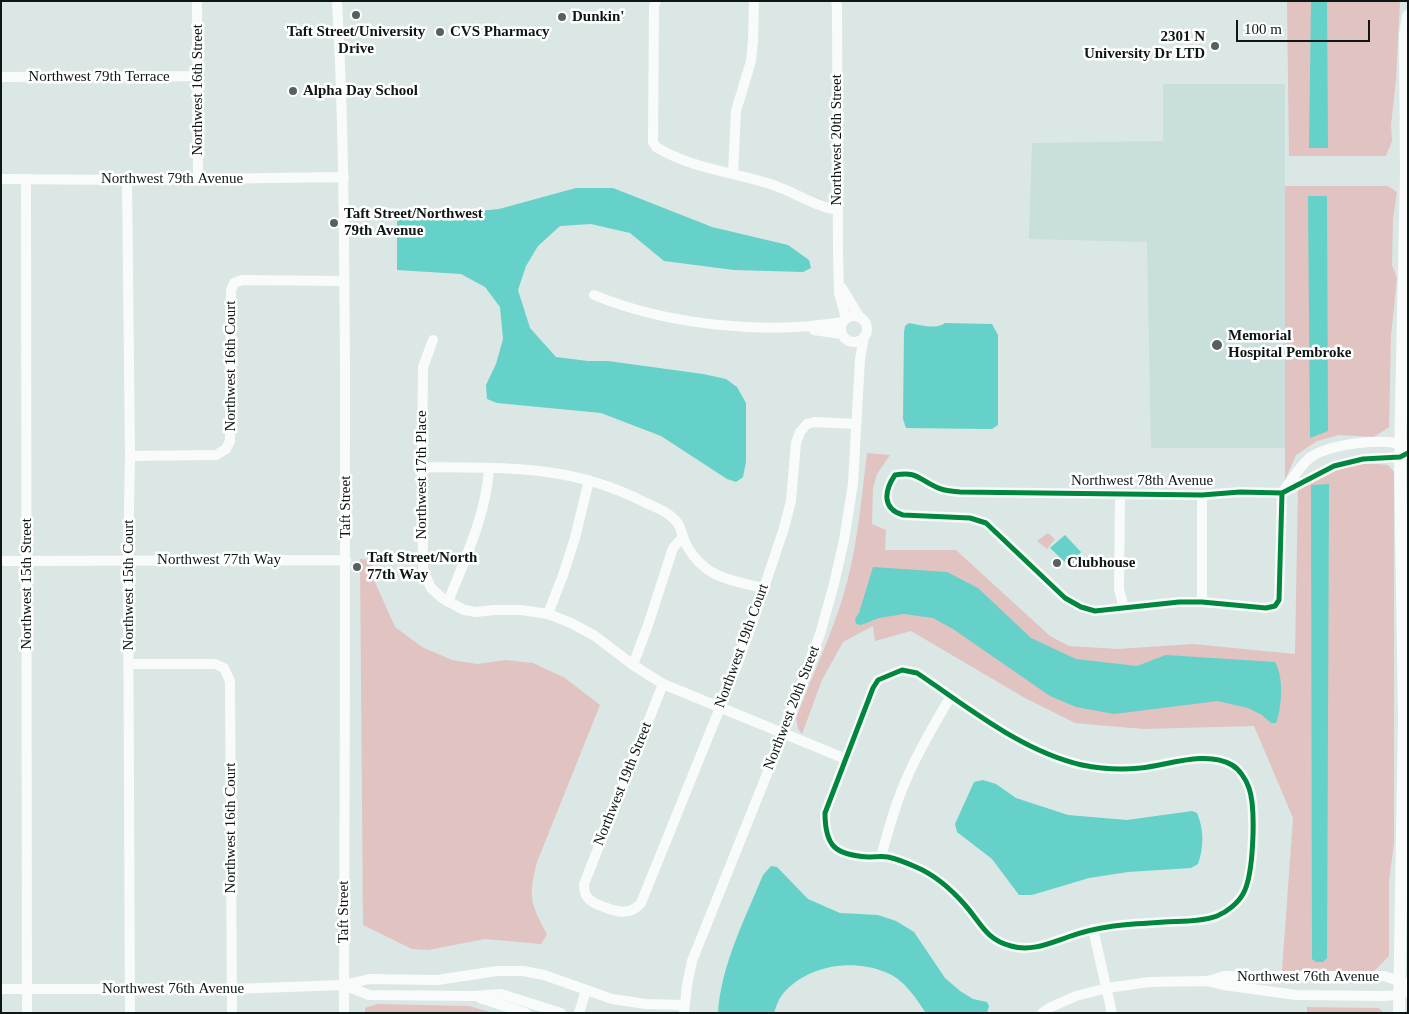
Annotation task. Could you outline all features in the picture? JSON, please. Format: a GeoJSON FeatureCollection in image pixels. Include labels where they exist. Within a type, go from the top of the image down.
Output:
{"type":"FeatureCollection","features":[{"type":"Feature","properties":{"kind":"main road"},"geometry":{"type":"LineString","coordinates":[[1399,1013],[1403,993],[1406,718],[1404,450],[1406,34],[1408,16]]}},
{"type":"Feature","properties":{"kind":"street","name":"Northwest 16th Street"},"geometry":{"type":"LineString","coordinates":[[197,1],[198,179]]}},
{"type":"Feature","properties":{"kind":"street","name":"Taft Street"},"geometry":{"type":"LineString","coordinates":[[337,1],[344,177],[346,560],[344,1013]]}},
{"type":"Feature","properties":{"kind":"street"},"geometry":{"type":"LineString","coordinates":[[656,1],[654,6],[653,142],[656,147],[689,164],[773,185],[827,208],[838,210]]}},
{"type":"Feature","properties":{"kind":"street"},"geometry":{"type":"LineString","coordinates":[[733,174],[736,111],[750,61],[753,41],[754,1]]}},
{"type":"Feature","properties":{"kind":"street","name":"Northwest 20th Street"},"geometry":{"type":"LineString","coordinates":[[836,1],[839,293],[844,320]]}},
{"type":"Feature","properties":{"kind":"street","name":"Northwest 79th Terrace"},"geometry":{"type":"LineString","coordinates":[[1,77],[197,76]]}},
{"type":"Feature","properties":{"kind":"street","name":"Northwest 79th Avenue"},"geometry":{"type":"LineString","coordinates":[[1,179],[127,180],[344,177]]}},
{"type":"Feature","properties":{"kind":"street","name":"Northwest 15th Street"},"geometry":{"type":"LineString","coordinates":[[26,179],[27,1013]]}},
{"type":"Feature","properties":{"kind":"street","name":"Northwest 15th Court"},"geometry":{"type":"LineString","coordinates":[[127,180],[130,456],[128,560],[130,1013]]}},
{"type":"Feature","properties":{"kind":"street","name":"Northwest 16th Court"},"geometry":{"type":"LineString","coordinates":[[130,456],[216,455],[226,450],[230,441],[231,291],[234,283],[242,280],[344,281]]}},
{"type":"Feature","properties":{"kind":"street","name":"Northwest 20th Street"},"geometry":{"type":"LineString","coordinates":[[839,280],[846,296],[860,318]]}},
{"type":"Feature","properties":{"kind":"street"},"geometry":{"type":"LineString","coordinates":[[594,296],[619,306],[690,321],[796,327],[844,320],[853,316],[864,321],[867,329],[864,337],[856,342],[796,327]]}},
{"type":"Feature","properties":{"kind":"street"},"geometry":{"type":"LineString","coordinates":[[844,320],[841,326],[844,338]]}},
{"type":"Feature","properties":{"kind":"street","name":"Northwest 20th Street"},"geometry":{"type":"LineString","coordinates":[[684,1009],[692,961],[783,734],[820,634],[834,584],[844,540],[853,484],[860,359],[864,337]]}},
{"type":"Feature","properties":{"kind":"street","name":"Northwest 20th Street"},"geometry":{"type":"LineString","coordinates":[[844,338],[853,353],[858,392]]}},
{"type":"Feature","properties":{"kind":"street","name":"Northwest 17th Place"},"geometry":{"type":"LineString","coordinates":[[433,340],[423,367],[423,570],[431,588],[448,602]]}},
{"type":"Feature","properties":{"kind":"street","name":"Northwest 19th Court"},"geometry":{"type":"LineString","coordinates":[[636,908],[640,903],[751,627],[791,501],[796,444],[800,432],[808,424],[814,422],[856,424]]}},
{"type":"Feature","properties":{"kind":"street"},"geometry":{"type":"LineString","coordinates":[[1120,494],[1119,589],[1124,608],[1179,602],[1202,602],[1266,608],[1275,606],[1279,600],[1282,492],[1310,458],[1331,448],[1355,443],[1404,450]]}},
{"type":"Feature","properties":{"kind":"street","name":"Northwest 78th Avenue"},"geometry":{"type":"LineString","coordinates":[[1124,608],[1095,612],[1065,598],[986,523],[970,518],[894,512],[888,504],[886,496],[888,484],[895,475],[906,473],[923,479],[936,488],[960,492],[1202,495],[1240,492],[1282,492],[1334,466],[1362,458],[1404,450]]}},
{"type":"Feature","properties":{"kind":"street"},"geometry":{"type":"LineString","coordinates":[[422,467],[535,470],[589,480],[628,494],[668,514],[680,524],[686,544],[698,563],[712,573],[722,578],[763,588]]}},
{"type":"Feature","properties":{"kind":"street"},"geometry":{"type":"LineString","coordinates":[[489,468],[489,479],[482,508],[448,602],[464,610],[476,612],[521,610],[548,614],[571,623],[595,636],[632,665],[663,684],[846,759]]}},
{"type":"Feature","properties":{"kind":"street"},"geometry":{"type":"LineString","coordinates":[[548,614],[575,538],[589,480]]}},
{"type":"Feature","properties":{"kind":"street"},"geometry":{"type":"LineString","coordinates":[[1202,495],[1202,602]]}},
{"type":"Feature","properties":{"kind":"street"},"geometry":{"type":"LineString","coordinates":[[632,665],[648,625],[673,548],[683,537]]}},
{"type":"Feature","properties":{"kind":"street","name":"Northwest 77th Way"},"geometry":{"type":"LineString","coordinates":[[1,560],[346,560]]}},
{"type":"Feature","properties":{"kind":"street","name":"Northwest 16th Court"},"geometry":{"type":"LineString","coordinates":[[129,664],[215,664],[224,668],[230,680],[232,1013]]}},
{"type":"Feature","properties":{"kind":"street"},"geometry":{"type":"LineString","coordinates":[[902,670],[917,673],[951,696],[1021,742],[1047,754],[1083,765],[1116,769],[1139,768],[1202,758],[1218,759],[1233,766],[1243,776],[1249,786],[1252,800],[1252,852],[1249,878],[1243,894],[1230,908],[1217,916],[1200,920],[1115,924],[1093,929],[1042,946],[1025,949],[994,940],[981,928],[966,906],[943,883],[917,867],[888,857],[857,856],[843,853],[831,845],[825,831],[825,813],[873,688],[878,680],[902,670]]}},
{"type":"Feature","properties":{"kind":"street","name":"Northwest 19th Street"},"geometry":{"type":"LineString","coordinates":[[636,908],[624,913],[616,912],[595,903],[586,894],[584,884],[663,684]]}},
{"type":"Feature","properties":{"kind":"street"},"geometry":{"type":"LineString","coordinates":[[881,857],[906,780],[932,727],[951,696]]}},
{"type":"Feature","properties":{"kind":"street"},"geometry":{"type":"LineString","coordinates":[[1093,929],[1112,1013]]}},
{"type":"Feature","properties":{"kind":"street","name":"Northwest 76th Avenue"},"geometry":{"type":"LineString","coordinates":[[1,989],[232,989],[344,984],[369,979],[436,980],[497,970],[523,971],[544,975],[612,999],[684,1009]]}},
{"type":"Feature","properties":{"kind":"street","name":"Northwest 76th Avenue"},"geometry":{"type":"LineString","coordinates":[[1208,981],[1224,976],[1384,976],[1403,983]]}},
{"type":"Feature","properties":{"kind":"street"},"geometry":{"type":"LineString","coordinates":[[1330,976],[1330,995]]}},
{"type":"Feature","properties":{"kind":"street","name":"Northwest 76th Avenue"},"geometry":{"type":"LineString","coordinates":[[1042,1013],[1076,996],[1107,988],[1150,982],[1208,981],[1223,985],[1296,995],[1403,993]]}},
{"type":"Feature","properties":{"kind":"street","name":"Northwest 76th Avenue"},"geometry":{"type":"LineString","coordinates":[[344,984],[369,994],[474,996],[501,994],[561,1013]]}},
{"type":"Feature","properties":{"kind":"street"},"geometry":{"type":"LineString","coordinates":[[579,1013],[586,990]]}},
{"type":"Feature","properties":{"kind":"street","name":"Northwest 76th Avenue"},"geometry":{"type":"LineString","coordinates":[[474,996],[526,1013]]}},
{"type":"Feature","properties":{"kind":"shaded area"},"geometry":{"type":"Polygon","coordinates":[[[1287,1],[1400,1],[1396,80],[1391,125],[1392,141],[1386,156],[1289,156],[1287,1]]]}},
{"type":"Feature","properties":{"kind":"shaded area","name":"Memorial Hospital Pembroke"},"geometry":{"type":"Polygon","coordinates":[[[1163,84],[1285,84],[1285,448],[1151,448],[1147,242],[1029,239],[1032,143],[1163,141],[1163,84]]]}},
{"type":"Feature","properties":{"kind":"shaded area"},"geometry":{"type":"Polygon","coordinates":[[[1285,186],[1388,186],[1397,192],[1393,219],[1392,265],[1397,278],[1391,336],[1389,427],[1374,437],[1339,435],[1317,441],[1296,455],[1285,480],[1285,186]]]}},
{"type":"Feature","properties":{"kind":"shaded area"},"geometry":{"type":"Polygon","coordinates":[[[867,453],[890,455],[877,474],[873,488],[872,524],[886,530],[885,550],[956,550],[1050,636],[1069,646],[1118,649],[1193,644],[1295,654],[1298,488],[1331,471],[1367,463],[1388,465],[1394,472],[1394,843],[1389,881],[1389,956],[1374,971],[1282,971],[1293,818],[1254,726],[1143,729],[1075,723],[1025,698],[911,631],[875,641],[873,626],[843,642],[822,680],[802,734],[798,729],[796,718],[826,645],[847,582],[858,527],[867,453]]]}},
{"type":"Feature","properties":{"kind":"shaded area"},"geometry":{"type":"Polygon","coordinates":[[[1048,533],[1055,539],[1047,549],[1037,541],[1048,533]]]}},
{"type":"Feature","properties":{"kind":"shaded area"},"geometry":{"type":"Polygon","coordinates":[[[360,559],[372,560],[374,580],[395,627],[422,647],[452,660],[477,664],[506,660],[533,663],[565,678],[600,705],[537,862],[532,884],[532,900],[547,934],[541,944],[485,939],[428,950],[412,949],[363,925],[360,559]]]}},
{"type":"Feature","properties":{"kind":"shaded area"},"geometry":{"type":"Polygon","coordinates":[[[377,1004],[469,1006],[493,1013],[365,1013],[365,1008],[377,1004]]]}},
{"type":"Feature","properties":{"kind":"shaded area"},"geometry":{"type":"Polygon","coordinates":[[[1307,1007],[1379,1008],[1384,1013],[1307,1013],[1307,1007]]]}},
{"type":"Feature","properties":{"kind":"water"},"geometry":{"type":"Polygon","coordinates":[[[1311,1],[1327,1],[1328,148],[1309,148],[1311,1]]]}},
{"type":"Feature","properties":{"kind":"water"},"geometry":{"type":"Polygon","coordinates":[[[576,188],[613,188],[712,227],[788,245],[809,260],[811,268],[803,272],[734,270],[664,261],[630,233],[591,224],[560,226],[538,246],[526,266],[518,290],[530,328],[556,357],[588,361],[608,361],[703,374],[726,379],[737,387],[746,403],[746,462],[743,477],[736,482],[727,479],[661,436],[601,413],[497,403],[487,399],[486,385],[496,364],[503,339],[500,307],[485,287],[461,274],[397,270],[397,219],[499,209],[576,188]]]}},
{"type":"Feature","properties":{"kind":"water"},"geometry":{"type":"Polygon","coordinates":[[[1308,196],[1327,196],[1328,431],[1310,438],[1308,196]]]}},
{"type":"Feature","properties":{"kind":"water"},"geometry":{"type":"Polygon","coordinates":[[[909,323],[933,327],[945,323],[992,324],[998,335],[998,425],[992,429],[906,428],[903,419],[904,332],[905,326],[909,323]]]}},
{"type":"Feature","properties":{"kind":"water"},"geometry":{"type":"Polygon","coordinates":[[[1329,484],[1327,958],[1323,962],[1316,962],[1312,959],[1311,485],[1329,484]]]}},
{"type":"Feature","properties":{"kind":"water"},"geometry":{"type":"Polygon","coordinates":[[[1065,535],[1081,552],[1071,568],[1050,548],[1065,535]]]}},
{"type":"Feature","properties":{"kind":"water"},"geometry":{"type":"Polygon","coordinates":[[[873,567],[947,572],[978,588],[1031,638],[1076,659],[1137,666],[1166,655],[1275,662],[1281,684],[1280,710],[1276,723],[1271,723],[1262,715],[1248,708],[1218,701],[1114,714],[1076,707],[1050,696],[953,629],[933,618],[904,614],[879,618],[861,625],[856,624],[855,619],[859,613],[873,567]]]}},
{"type":"Feature","properties":{"kind":"water"},"geometry":{"type":"Polygon","coordinates":[[[983,780],[996,784],[1016,798],[1068,815],[1127,820],[1192,811],[1197,813],[1202,832],[1202,845],[1198,864],[1191,868],[1128,872],[1089,878],[1032,895],[1019,895],[992,859],[957,832],[955,824],[974,782],[983,780]]]}},
{"type":"Feature","properties":{"kind":"water"},"geometry":{"type":"Polygon","coordinates":[[[771,866],[777,867],[808,899],[840,913],[878,915],[896,921],[914,932],[945,978],[973,999],[987,1002],[989,1006],[987,1013],[926,1013],[909,989],[892,975],[872,968],[844,965],[829,967],[803,977],[782,995],[774,1013],[718,1013],[724,977],[735,942],[763,875],[771,866]]]}},
{"type":"Feature","properties":{"kind":"cycle path"},"geometry":{"type":"LineString","coordinates":[[1282,493],[1279,600],[1275,606],[1266,608],[1202,602],[1179,602],[1095,611],[1081,607],[1065,598],[986,523],[970,518],[903,515],[891,508],[887,499],[891,481],[895,475],[902,474],[917,476],[930,484],[948,491],[960,492],[1202,495],[1240,492],[1282,493],[1334,466],[1363,459],[1400,457],[1408,453]]}},
{"type":"Feature","properties":{"kind":"cycle path"},"geometry":{"type":"LineString","coordinates":[[902,670],[917,673],[1016,739],[1059,758],[1082,765],[1134,769],[1199,759],[1211,759],[1232,765],[1240,772],[1248,785],[1253,810],[1252,857],[1247,885],[1243,894],[1228,910],[1211,918],[1115,926],[1080,933],[1040,946],[1018,948],[996,940],[985,930],[954,893],[923,870],[888,857],[857,856],[840,851],[834,847],[827,834],[825,813],[873,688],[878,680],[902,670]]}},
{"type":"Feature","properties":{"kind":"place","name":"Taft Street/University Drive"},"geometry":{"type":"Point","coordinates":[356,15]}},
{"type":"Feature","properties":{"kind":"place","name":"Dunkin'"},"geometry":{"type":"Point","coordinates":[562,17]}},
{"type":"Feature","properties":{"kind":"place","name":"CVS Pharmacy"},"geometry":{"type":"Point","coordinates":[440,32]}},
{"type":"Feature","properties":{"kind":"place","name":"2301 N University Dr LTD"},"geometry":{"type":"Point","coordinates":[1215,46]}},
{"type":"Feature","properties":{"kind":"place","name":"Alpha Day School"},"geometry":{"type":"Point","coordinates":[293,91]}},
{"type":"Feature","properties":{"kind":"place","name":"Taft Street/Northwest 79th Avenue"},"geometry":{"type":"Point","coordinates":[334,223]}},
{"type":"Feature","properties":{"kind":"place","name":"Memorial Hospital Pembroke"},"geometry":{"type":"Point","coordinates":[1217,345]}},
{"type":"Feature","properties":{"kind":"place","name":"Clubhouse"},"geometry":{"type":"Point","coordinates":[1057,563]}},
{"type":"Feature","properties":{"kind":"place","name":"Taft Street/North 77th Way"},"geometry":{"type":"Point","coordinates":[357,567]}}]}
